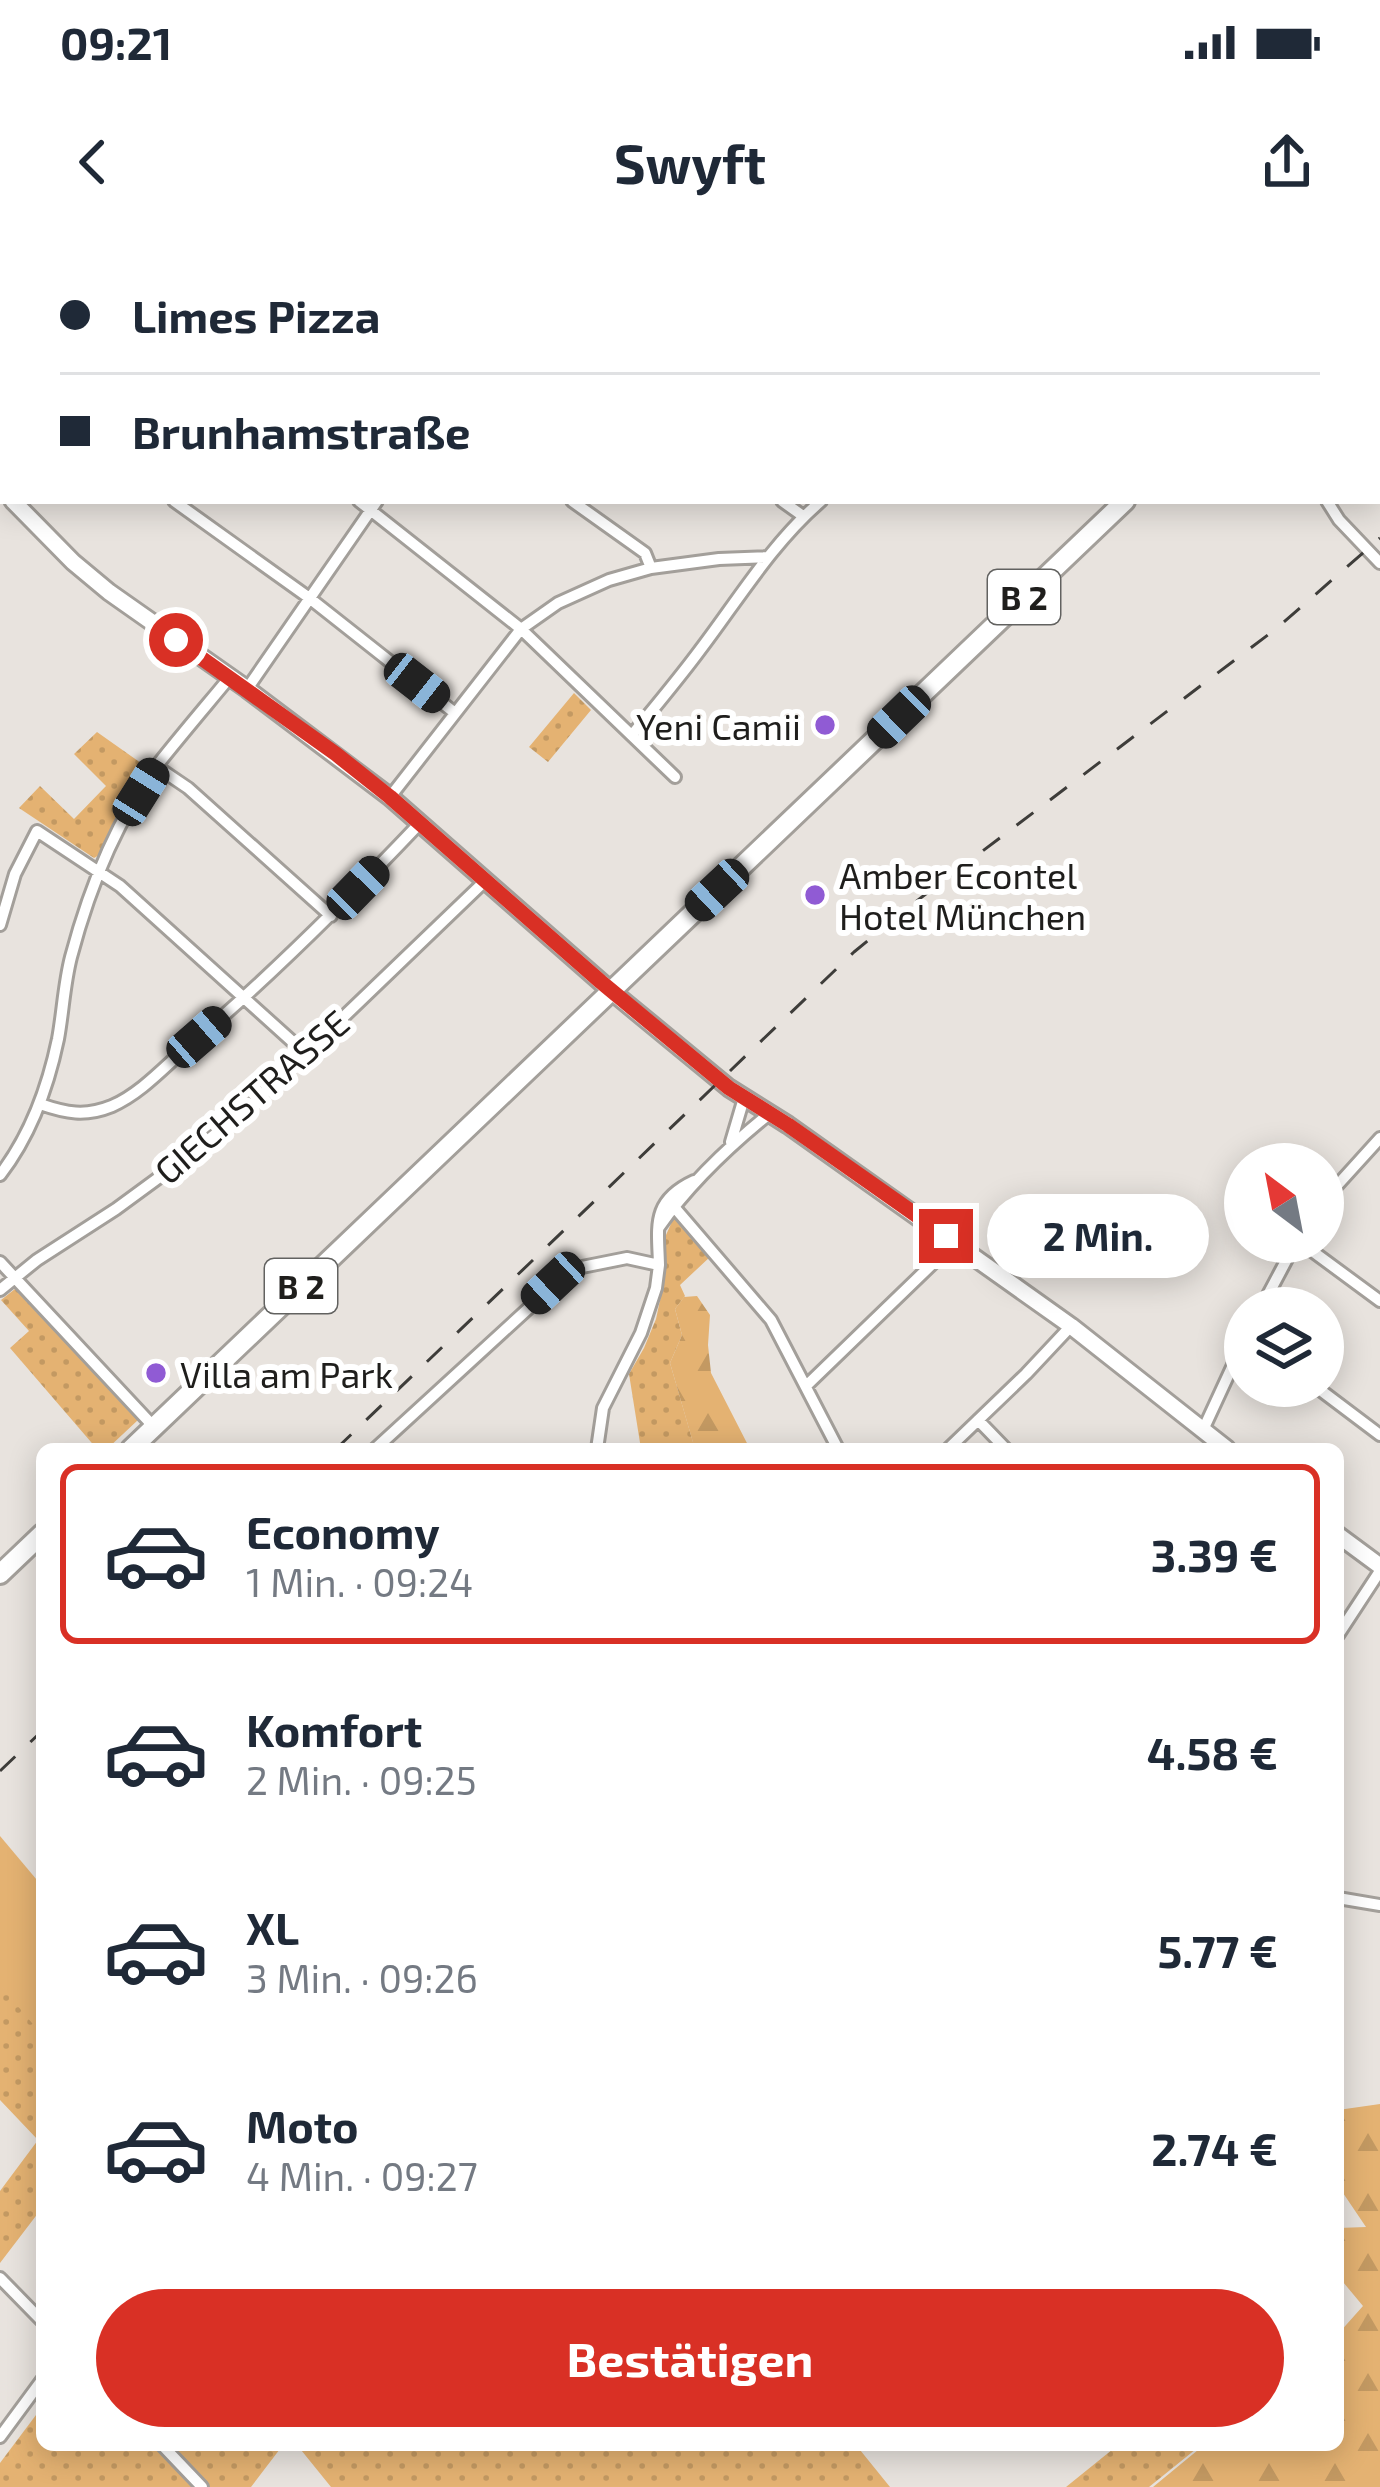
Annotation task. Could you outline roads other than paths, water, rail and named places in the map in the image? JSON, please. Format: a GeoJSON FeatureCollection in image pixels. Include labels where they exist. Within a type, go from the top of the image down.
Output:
{"type":"FeatureCollection","features":[{"type":"Feature","properties":{"kind":"main road","name":"B 2"},"geometry":{"type":"LineString","coordinates":[[137,1443],[1122,504]]}},
{"type":"Feature","properties":{"kind":"main road"},"geometry":{"type":"LineString","coordinates":[[0,1574],[36,1540]]}},
{"type":"Feature","properties":{"kind":"street"},"geometry":{"type":"LineString","coordinates":[[16,504],[110,592],[390,797],[610,990],[744,1098],[1071,1326],[1219,1443]]}},
{"type":"Feature","properties":{"kind":"street"},"geometry":{"type":"LineString","coordinates":[[178,504],[308,597],[455,713]]}},
{"type":"Feature","properties":{"kind":"street"},"geometry":{"type":"LineString","coordinates":[[247,689],[369,504],[521,629],[675,777]]}},
{"type":"Feature","properties":{"kind":"street"},"geometry":{"type":"LineString","coordinates":[[576,504],[645,554],[651,568]]}},
{"type":"Feature","properties":{"kind":"street"},"geometry":{"type":"LineString","coordinates":[[786,504],[803,516]]}},
{"type":"Feature","properties":{"kind":"street"},"geometry":{"type":"LineString","coordinates":[[632,735],[768,557],[817,504]]}},
{"type":"Feature","properties":{"kind":"street"},"geometry":{"type":"LineString","coordinates":[[1329,504],[1380,563]]}},
{"type":"Feature","properties":{"kind":"street"},"geometry":{"type":"LineString","coordinates":[[390,797],[521,629],[558,602],[651,568],[768,557]]}},
{"type":"Feature","properties":{"kind":"street"},"geometry":{"type":"LineString","coordinates":[[0,1174],[40,1104],[57,1042],[70,958],[100,870],[157,766],[230,677]]}},
{"type":"Feature","properties":{"kind":"street"},"geometry":{"type":"LineString","coordinates":[[157,766],[332,916]]}},
{"type":"Feature","properties":{"kind":"street"},"geometry":{"type":"LineString","coordinates":[[40,1104],[72,1115],[95,1112],[137,1090],[245,998],[421,823]]}},
{"type":"Feature","properties":{"kind":"street"},"geometry":{"type":"LineString","coordinates":[[0,925],[15,874],[37,831],[100,870],[305,1053]]}},
{"type":"Feature","properties":{"kind":"street","name":"GIECHSTRASSE"},"geometry":{"type":"LineString","coordinates":[[0,1290],[191,1154],[257,1100],[485,880]]}},
{"type":"Feature","properties":{"kind":"street"},"geometry":{"type":"LineString","coordinates":[[730,1145],[744,1098]]}},
{"type":"Feature","properties":{"kind":"street"},"geometry":{"type":"LineString","coordinates":[[658,1230],[694,1181],[769,1114]]}},
{"type":"Feature","properties":{"kind":"street"},"geometry":{"type":"LineString","coordinates":[[1344,1178],[1380,1138]]}},
{"type":"Feature","properties":{"kind":"street"},"geometry":{"type":"LineString","coordinates":[[597,1443],[603,1408],[641,1333],[656,1288],[658,1217],[694,1181]]}},
{"type":"Feature","properties":{"kind":"street"},"geometry":{"type":"LineString","coordinates":[[675,1208],[771,1320],[835,1443]]}},
{"type":"Feature","properties":{"kind":"street"},"geometry":{"type":"LineString","coordinates":[[806,1386],[955,1242]]}},
{"type":"Feature","properties":{"kind":"street"},"geometry":{"type":"LineString","coordinates":[[382,1443],[566,1274],[627,1258],[659,1265]]}},
{"type":"Feature","properties":{"kind":"street"},"geometry":{"type":"LineString","coordinates":[[0,1262],[154,1427]]}},
{"type":"Feature","properties":{"kind":"street"},"geometry":{"type":"LineString","coordinates":[[1327,1263],[1380,1301]]}},
{"type":"Feature","properties":{"kind":"street"},"geometry":{"type":"LineString","coordinates":[[954,1443],[1071,1326]]}},
{"type":"Feature","properties":{"kind":"street"},"geometry":{"type":"LineString","coordinates":[[1203,1430],[1224,1384]]}},
{"type":"Feature","properties":{"kind":"street"},"geometry":{"type":"LineString","coordinates":[[1343,1407],[1380,1435]]}},
{"type":"Feature","properties":{"kind":"street"},"geometry":{"type":"LineString","coordinates":[[978,1420],[1000,1443]]}},
{"type":"Feature","properties":{"kind":"street"},"geometry":{"type":"LineString","coordinates":[[1344,1540],[1380,1569],[1344,1626]]}},
{"type":"Feature","properties":{"kind":"street"},"geometry":{"type":"LineString","coordinates":[[1344,1899],[1380,1905]]}},
{"type":"Feature","properties":{"kind":"street"},"geometry":{"type":"LineString","coordinates":[[0,2278],[36,2315]]}},
{"type":"Feature","properties":{"kind":"street"},"geometry":{"type":"LineString","coordinates":[[0,2437],[36,2388]]}},
{"type":"Feature","properties":{"kind":"street"},"geometry":{"type":"LineString","coordinates":[[168,2451],[202,2487]]}},
{"type":"Feature","properties":{"kind":"railway"},"geometry":{"type":"LineString","coordinates":[[342,1443],[854,952],[1277,628],[1380,538]]}},
{"type":"Feature","properties":{"kind":"railway"},"geometry":{"type":"LineString","coordinates":[[0,1771],[36,1737]]}},
{"type":"Feature","properties":{"kind":"place","name":"Yeni Camii"},"geometry":{"type":"Point","coordinates":[825,725]}},
{"type":"Feature","properties":{"kind":"place","name":"Amber Econtel Hotel München"},"geometry":{"type":"Point","coordinates":[815,895]}},
{"type":"Feature","properties":{"kind":"place","name":"Villa am Park"},"geometry":{"type":"Point","coordinates":[156,1373]}}]}
